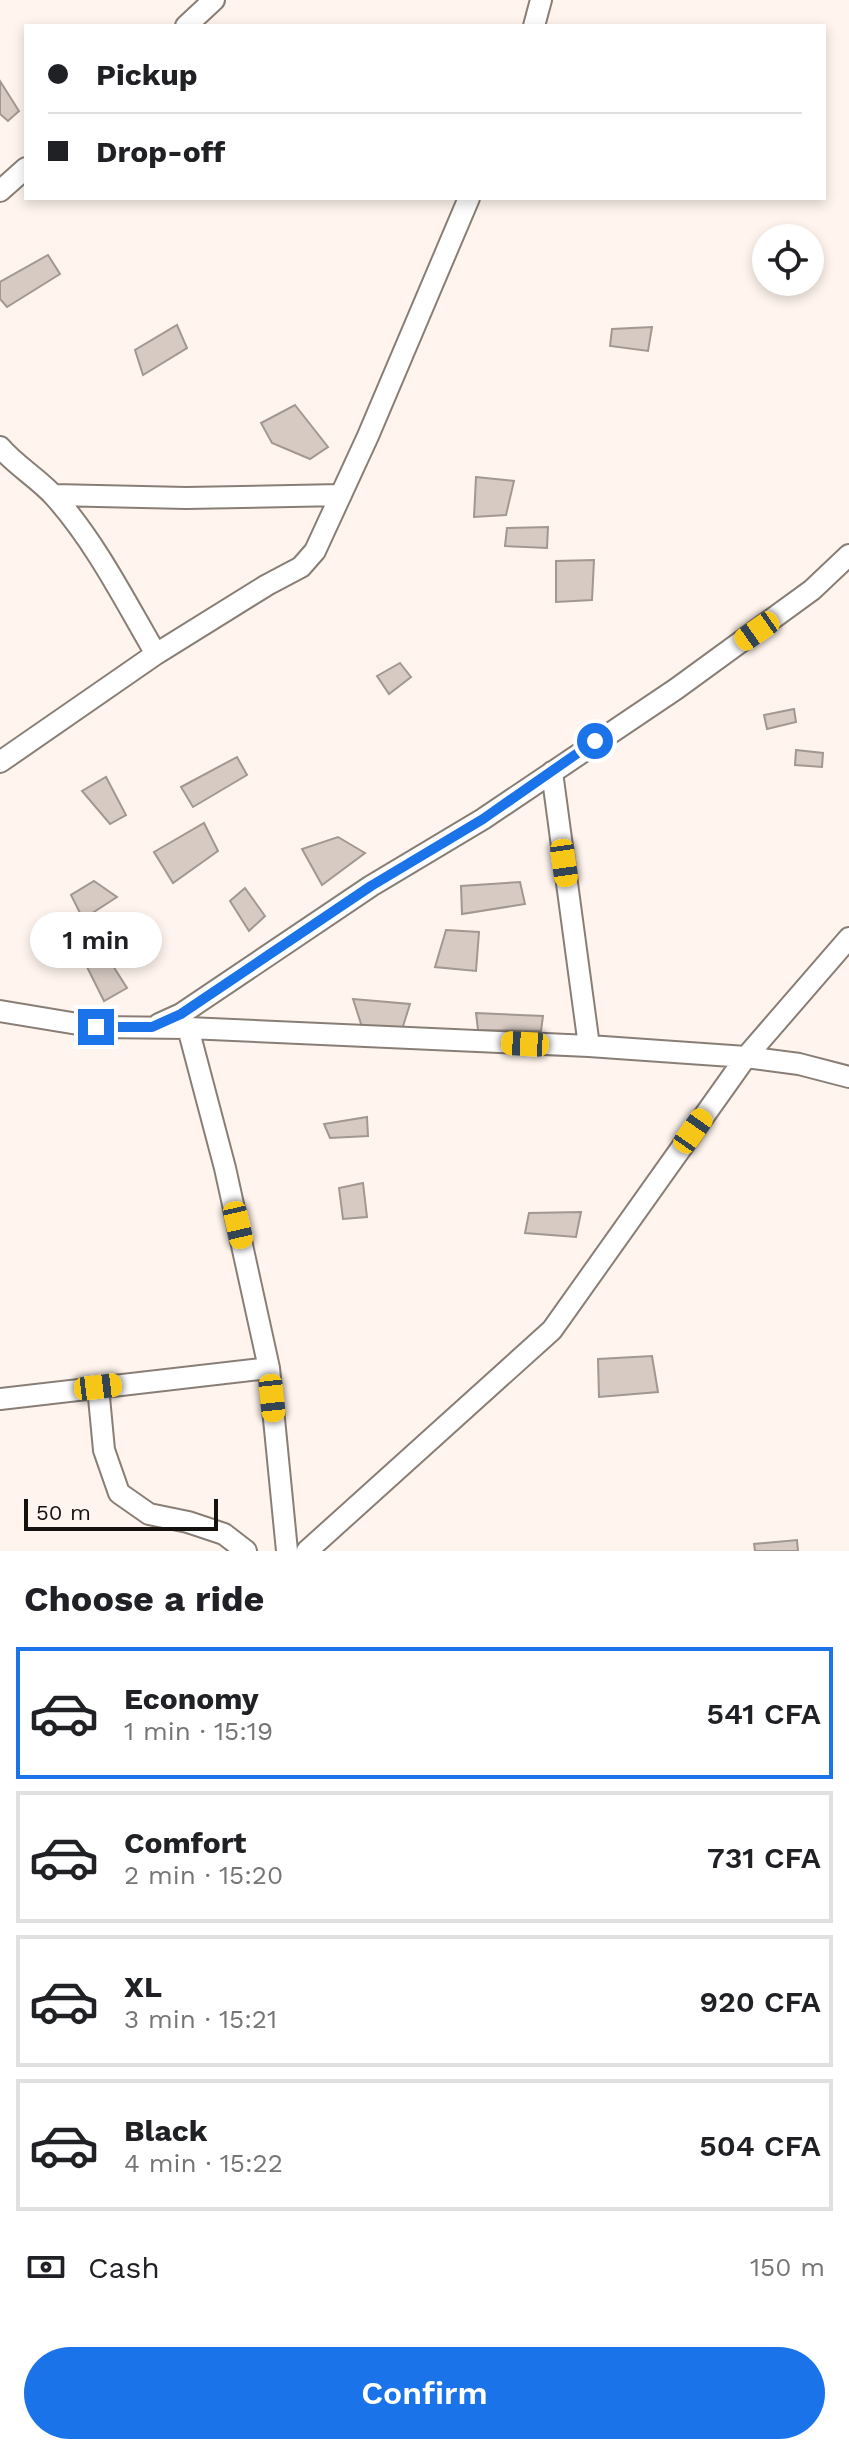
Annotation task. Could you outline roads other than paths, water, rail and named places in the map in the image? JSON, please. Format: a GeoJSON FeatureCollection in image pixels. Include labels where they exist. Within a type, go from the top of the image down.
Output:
{"type":"FeatureCollection","features":[{"type":"Feature","properties":{"kind":"street"},"geometry":{"type":"LineString","coordinates":[[188,24],[214,0]]}},
{"type":"Feature","properties":{"kind":"street"},"geometry":{"type":"LineString","coordinates":[[535,24],[541,0]]}},
{"type":"Feature","properties":{"kind":"street"},"geometry":{"type":"LineString","coordinates":[[0,191],[24,170]]}},
{"type":"Feature","properties":{"kind":"street"},"geometry":{"type":"LineString","coordinates":[[0,762],[156,654],[301,567],[315,551],[468,200]]}},
{"type":"Feature","properties":{"kind":"street"},"geometry":{"type":"LineString","coordinates":[[0,447],[14,464],[54,495],[87,538],[156,654]]}},
{"type":"Feature","properties":{"kind":"street"},"geometry":{"type":"LineString","coordinates":[[54,495],[186,498],[341,495]]}},
{"type":"Feature","properties":{"kind":"street"},"geometry":{"type":"LineString","coordinates":[[152,1027],[181,1014],[371,886],[483,819],[757,631],[812,590],[849,555]]}},
{"type":"Feature","properties":{"kind":"street"},"geometry":{"type":"LineString","coordinates":[[552,772],[589,1046]]}},
{"type":"Feature","properties":{"kind":"street"},"geometry":{"type":"LineString","coordinates":[[307,1551],[552,1330],[746,1057],[849,938]]}},
{"type":"Feature","properties":{"kind":"street"},"geometry":{"type":"LineString","coordinates":[[0,1011],[96,1027],[188,1028],[589,1046],[746,1057],[799,1064],[849,1077]]}},
{"type":"Feature","properties":{"kind":"street"},"geometry":{"type":"LineString","coordinates":[[188,1028],[225,1168],[269,1368],[287,1551]]}},
{"type":"Feature","properties":{"kind":"street"},"geometry":{"type":"LineString","coordinates":[[0,1399],[269,1368]]}},
{"type":"Feature","properties":{"kind":"street"},"geometry":{"type":"LineString","coordinates":[[98,1387],[104,1450],[119,1493],[149,1514],[224,1534],[246,1551]]}}]}
